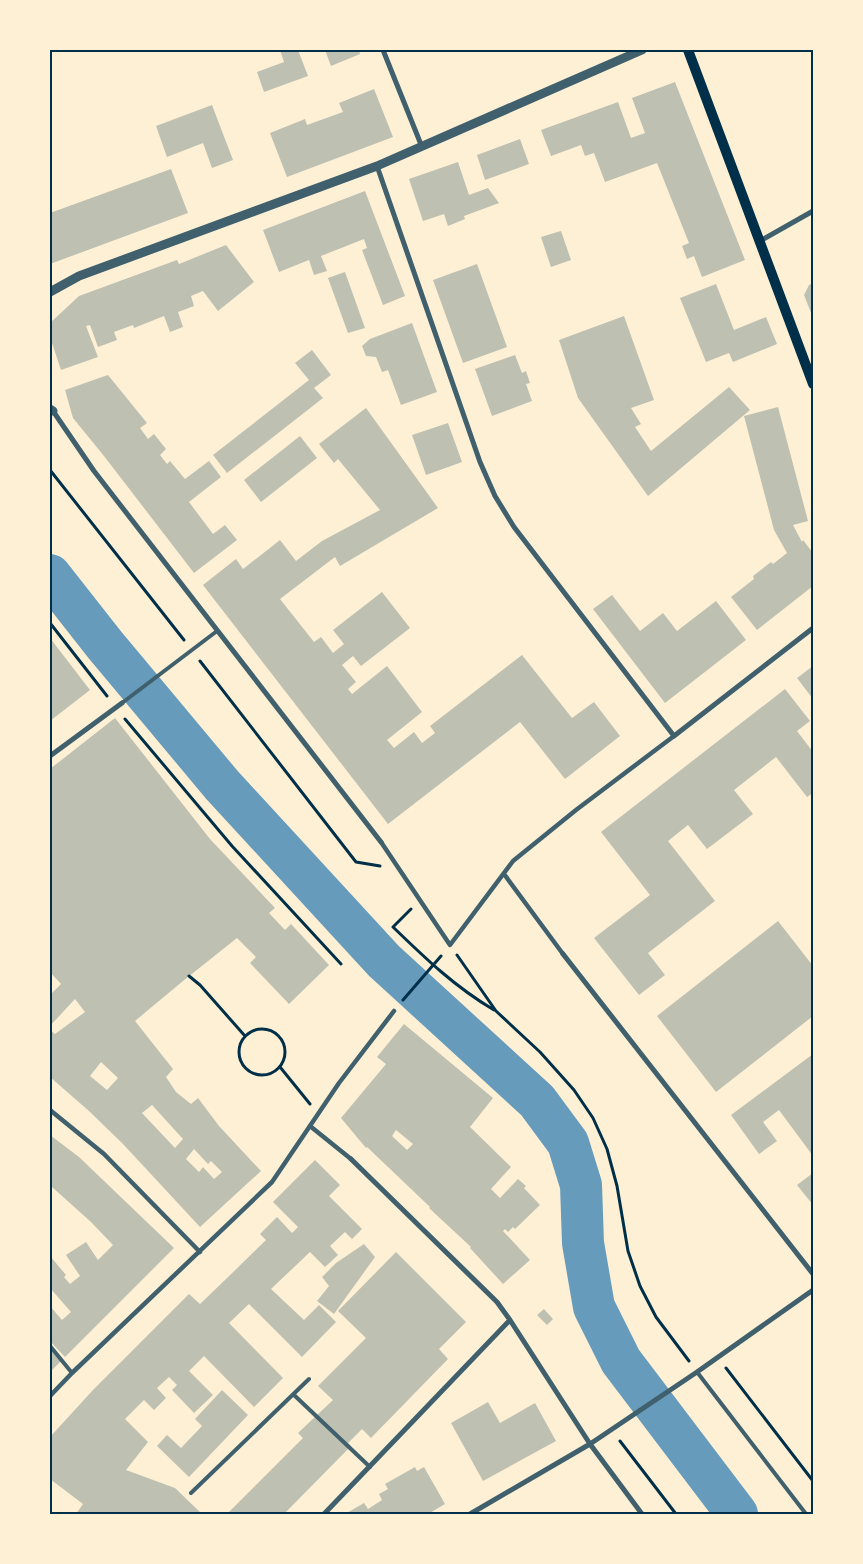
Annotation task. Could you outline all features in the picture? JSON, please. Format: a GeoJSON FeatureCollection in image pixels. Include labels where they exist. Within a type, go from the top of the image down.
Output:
{"type":"FeatureCollection","features":[{"type":"Feature","properties":{"kind":"main road"},"geometry":{"type":"LineString","coordinates":[[688,50],[813,384]]}},
{"type":"Feature","properties":{"kind":"street"},"geometry":{"type":"LineString","coordinates":[[383,50],[422,148]]}},
{"type":"Feature","properties":{"kind":"street"},"geometry":{"type":"LineString","coordinates":[[50,292],[80,276],[422,148],[642,50]]}},
{"type":"Feature","properties":{"kind":"street"},"geometry":{"type":"LineString","coordinates":[[377,166],[480,462],[495,496],[514,527],[674,736]]}},
{"type":"Feature","properties":{"kind":"street"},"geometry":{"type":"LineString","coordinates":[[760,241],[813,211]]}},
{"type":"Feature","properties":{"kind":"street"},"geometry":{"type":"LineString","coordinates":[[51,409],[94,471],[381,842],[450,945],[513,861],[576,810],[813,628]]}},
{"type":"Feature","properties":{"kind":"street"},"geometry":{"type":"LineString","coordinates":[[50,756],[122,703]]}},
{"type":"Feature","properties":{"kind":"street"},"geometry":{"type":"LineString","coordinates":[[504,874],[563,954],[813,1274]]}},
{"type":"Feature","properties":{"kind":"street"},"geometry":{"type":"LineString","coordinates":[[50,1396],[272,1182],[339,1083],[394,1011]]}},
{"type":"Feature","properties":{"kind":"street"},"geometry":{"type":"LineString","coordinates":[[50,1110],[104,1154],[200,1252]]}},
{"type":"Feature","properties":{"kind":"street"},"geometry":{"type":"LineString","coordinates":[[310,1126],[351,1159],[497,1302],[590,1444],[642,1514]]}},
{"type":"Feature","properties":{"kind":"street"},"geometry":{"type":"LineString","coordinates":[[470,1514],[590,1444],[697,1372],[813,1290]]}},
{"type":"Feature","properties":{"kind":"street"},"geometry":{"type":"LineString","coordinates":[[324,1514],[510,1320]]}},
{"type":"Feature","properties":{"kind":"lane"},"geometry":{"type":"LineString","coordinates":[[122,703],[217,630]]}},
{"type":"Feature","properties":{"kind":"lane"},"geometry":{"type":"LineString","coordinates":[[50,1346],[72,1373]]}},
{"type":"Feature","properties":{"kind":"lane"},"geometry":{"type":"LineString","coordinates":[[697,1372],[806,1514]]}},
{"type":"Feature","properties":{"kind":"lane"},"geometry":{"type":"LineString","coordinates":[[191,1493],[309,1379]]}},
{"type":"Feature","properties":{"kind":"lane"},"geometry":{"type":"LineString","coordinates":[[294,1395],[370,1468]]}},
{"type":"Feature","properties":{"kind":"path"},"geometry":{"type":"LineString","coordinates":[[50,470],[356,862],[399,868]]}},
{"type":"Feature","properties":{"kind":"path"},"geometry":{"type":"LineString","coordinates":[[50,622],[116,708],[232,846],[341,964]]}},
{"type":"Feature","properties":{"kind":"path"},"geometry":{"type":"LineString","coordinates":[[420,900],[393,927],[432,966],[479,1001],[496,1011]]}},
{"type":"Feature","properties":{"kind":"path"},"geometry":{"type":"LineString","coordinates":[[450,945],[496,1011],[540,1052],[574,1090],[593,1118],[607,1149],[617,1186],[628,1251],[640,1286],[656,1317],[697,1372]]}},
{"type":"Feature","properties":{"kind":"path"},"geometry":{"type":"LineString","coordinates":[[394,1011],[432,966]]}},
{"type":"Feature","properties":{"kind":"path"},"geometry":{"type":"LineString","coordinates":[[189,976],[200,985],[245,1036]]}},
{"type":"Feature","properties":{"kind":"path"},"geometry":{"type":"LineString","coordinates":[[259,1028],[268,1029],[276,1033],[282,1039],[285,1048],[285,1056],[280,1066],[269,1074],[261,1075],[247,1070],[239,1056],[239,1047],[245,1036],[259,1028]]}},
{"type":"Feature","properties":{"kind":"path"},"geometry":{"type":"LineString","coordinates":[[280,1066],[313,1108]]}},
{"type":"Feature","properties":{"kind":"path"},"geometry":{"type":"LineString","coordinates":[[718,1357],[813,1481]]}},
{"type":"Feature","properties":{"kind":"path"},"geometry":{"type":"LineString","coordinates":[[611,1430],[676,1514]]}},
{"type":"Feature","properties":{"kind":"building"},"geometry":{"type":"Polygon","coordinates":[[[280,50],[298,50],[308,76],[264,92],[257,72],[284,62],[280,50]]]}},
{"type":"Feature","properties":{"kind":"building"},"geometry":{"type":"Polygon","coordinates":[[[325,50],[359,50],[360,54],[331,66],[325,50]]]}},
{"type":"Feature","properties":{"kind":"building"},"geometry":{"type":"Polygon","coordinates":[[[675,82],[745,260],[702,277],[694,256],[687,259],[682,246],[689,243],[657,163],[605,182],[594,153],[585,156],[581,145],[551,156],[541,130],[618,102],[631,138],[645,133],[632,98],[675,82]]]}},
{"type":"Feature","properties":{"kind":"building"},"geometry":{"type":"Polygon","coordinates":[[[374,89],[393,137],[287,177],[270,133],[305,119],[307,125],[343,112],[339,103],[374,89]]]}},
{"type":"Feature","properties":{"kind":"building"},"geometry":{"type":"Polygon","coordinates":[[[212,105],[233,160],[212,168],[203,143],[167,157],[156,126],[212,105]]]}},
{"type":"Feature","properties":{"kind":"building"},"geometry":{"type":"Polygon","coordinates":[[[520,139],[529,164],[485,180],[477,155],[520,139]]]}},
{"type":"Feature","properties":{"kind":"building"},"geometry":{"type":"Polygon","coordinates":[[[458,162],[469,195],[488,188],[499,203],[464,216],[465,219],[448,226],[444,214],[423,221],[409,179],[458,162]]]}},
{"type":"Feature","properties":{"kind":"building"},"geometry":{"type":"Polygon","coordinates":[[[171,169],[188,213],[50,264],[50,213],[171,169]]]}},
{"type":"Feature","properties":{"kind":"building"},"geometry":{"type":"Polygon","coordinates":[[[365,191],[405,296],[383,305],[362,250],[367,248],[364,239],[321,256],[327,271],[314,275],[309,260],[279,272],[263,230],[365,191]]]}},
{"type":"Feature","properties":{"kind":"building"},"geometry":{"type":"Polygon","coordinates":[[[561,231],[571,260],[551,267],[541,237],[561,231]]]}},
{"type":"Feature","properties":{"kind":"building"},"geometry":{"type":"Polygon","coordinates":[[[226,245],[254,282],[218,311],[203,291],[191,296],[194,306],[178,312],[183,327],[170,332],[164,316],[134,328],[133,325],[114,332],[117,340],[98,347],[90,325],[86,326],[98,357],[61,370],[50,337],[50,323],[79,296],[177,260],[179,264],[226,245]]]}},
{"type":"Feature","properties":{"kind":"building"},"geometry":{"type":"Polygon","coordinates":[[[477,264],[507,347],[463,363],[433,280],[477,264]]]}},
{"type":"Feature","properties":{"kind":"building"},"geometry":{"type":"Polygon","coordinates":[[[345,272],[365,328],[348,333],[328,278],[345,272]]]}},
{"type":"Feature","properties":{"kind":"building"},"geometry":{"type":"Polygon","coordinates":[[[813,283],[813,318],[804,295],[809,285],[813,283]]]}},
{"type":"Feature","properties":{"kind":"building"},"geometry":{"type":"Polygon","coordinates":[[[716,284],[734,330],[766,317],[777,344],[733,362],[729,353],[706,362],[680,298],[716,284]]]}},
{"type":"Feature","properties":{"kind":"building"},"geometry":{"type":"Polygon","coordinates":[[[624,316],[654,400],[631,408],[641,424],[635,427],[651,451],[729,387],[750,410],[648,496],[578,398],[559,340],[624,316]]]}},
{"type":"Feature","properties":{"kind":"building"},"geometry":{"type":"Polygon","coordinates":[[[412,323],[437,392],[401,405],[388,370],[382,372],[376,357],[366,356],[362,346],[370,339],[412,323]]]}},
{"type":"Feature","properties":{"kind":"building"},"geometry":{"type":"Polygon","coordinates":[[[312,350],[331,375],[314,388],[323,398],[227,473],[213,455],[309,380],[295,363],[312,350]]]}},
{"type":"Feature","properties":{"kind":"building"},"geometry":{"type":"Polygon","coordinates":[[[515,355],[522,373],[526,371],[530,383],[526,384],[532,401],[492,416],[475,369],[515,355]]]}},
{"type":"Feature","properties":{"kind":"building"},"geometry":{"type":"Polygon","coordinates":[[[108,375],[147,423],[140,428],[148,439],[154,434],[166,449],[160,455],[167,464],[170,461],[185,479],[209,461],[221,477],[189,502],[213,534],[225,525],[237,540],[194,573],[73,418],[65,390],[108,375]]]}},
{"type":"Feature","properties":{"kind":"building"},"geometry":{"type":"Polygon","coordinates":[[[778,407],[808,521],[793,525],[802,542],[803,540],[813,553],[813,586],[757,630],[731,597],[754,579],[753,576],[771,562],[773,564],[787,553],[774,530],[744,416],[778,407]]]}},
{"type":"Feature","properties":{"kind":"building"},"geometry":{"type":"Polygon","coordinates":[[[366,408],[438,508],[340,566],[335,557],[280,599],[314,642],[321,637],[333,653],[344,644],[333,630],[382,592],[410,628],[361,666],[353,656],[342,665],[356,682],[348,689],[352,694],[387,666],[422,712],[387,740],[394,748],[414,732],[422,743],[435,733],[430,726],[522,655],[572,718],[594,702],[620,736],[565,779],[520,722],[388,824],[203,585],[236,559],[243,569],[280,540],[296,561],[322,541],[380,510],[338,459],[334,463],[319,444],[366,408]]]}},
{"type":"Feature","properties":{"kind":"building"},"geometry":{"type":"Polygon","coordinates":[[[448,423],[462,462],[426,475],[412,435],[448,423]]]}},
{"type":"Feature","properties":{"kind":"building"},"geometry":{"type":"Polygon","coordinates":[[[300,436],[317,458],[261,502],[244,480],[300,436]]]}},
{"type":"Feature","properties":{"kind":"building"},"geometry":{"type":"Polygon","coordinates":[[[612,595],[640,631],[663,613],[677,631],[716,601],[746,640],[665,703],[593,609],[612,595]]]}},
{"type":"Feature","properties":{"kind":"building"},"geometry":{"type":"Polygon","coordinates":[[[50,638],[90,690],[50,721],[50,638]]]}},
{"type":"Feature","properties":{"kind":"building"},"geometry":{"type":"Polygon","coordinates":[[[813,666],[813,699],[797,678],[813,666]]]}},
{"type":"Feature","properties":{"kind":"building"},"geometry":{"type":"Polygon","coordinates":[[[785,689],[810,721],[797,731],[813,752],[813,793],[807,797],[776,757],[734,790],[753,814],[707,849],[688,825],[668,841],[715,901],[648,953],[665,975],[639,995],[594,938],[650,895],[601,832],[785,689]]]}},
{"type":"Feature","properties":{"kind":"building"},"geometry":{"type":"Polygon","coordinates":[[[115,718],[210,839],[275,908],[269,913],[285,930],[291,924],[329,965],[289,1004],[250,963],[256,957],[237,938],[135,1021],[173,1069],[166,1077],[176,1092],[191,1104],[198,1098],[219,1126],[261,1171],[200,1227],[123,1144],[50,1077],[50,1030],[55,1034],[85,1012],[75,999],[50,1026],[50,995],[61,984],[50,972],[50,769],[115,718]],[[101,1062],[90,1076],[107,1090],[118,1078],[101,1062]],[[152,1105],[142,1113],[175,1148],[183,1139],[152,1105]],[[194,1149],[186,1159],[199,1172],[203,1167],[214,1179],[222,1172],[211,1161],[208,1164],[194,1149]]]}},
{"type":"Feature","properties":{"kind":"building"},"geometry":{"type":"Polygon","coordinates":[[[778,921],[813,966],[813,1016],[716,1092],[657,1016],[778,921]]]}},
{"type":"Feature","properties":{"kind":"building"},"geometry":{"type":"Polygon","coordinates":[[[404,1024],[493,1098],[470,1127],[511,1167],[491,1189],[500,1198],[518,1179],[526,1186],[524,1188],[540,1205],[515,1229],[513,1227],[508,1232],[505,1229],[503,1231],[530,1260],[503,1284],[471,1247],[366,1148],[341,1118],[386,1064],[377,1057],[404,1024]],[[396,1130],[392,1136],[407,1150],[413,1144],[396,1130]]]}},
{"type":"Feature","properties":{"kind":"building"},"geometry":{"type":"Polygon","coordinates":[[[813,1054],[813,1156],[779,1110],[763,1122],[777,1141],[759,1154],[731,1115],[813,1054]]]}},
{"type":"Feature","properties":{"kind":"building"},"geometry":{"type":"Polygon","coordinates":[[[50,1135],[79,1157],[174,1248],[65,1357],[50,1341],[50,1306],[62,1320],[71,1312],[50,1288],[50,1256],[66,1275],[64,1277],[70,1284],[80,1276],[66,1255],[86,1242],[98,1260],[113,1245],[91,1222],[52,1187],[50,1188],[50,1135]]]}},
{"type":"Feature","properties":{"kind":"building"},"geometry":{"type":"Polygon","coordinates":[[[315,1160],[340,1185],[329,1196],[362,1229],[352,1239],[345,1232],[330,1246],[338,1255],[325,1267],[310,1252],[271,1289],[304,1320],[319,1305],[336,1322],[302,1357],[249,1304],[229,1323],[283,1378],[254,1407],[204,1356],[189,1371],[213,1395],[194,1413],[172,1390],[177,1385],[169,1377],[157,1388],[166,1398],[154,1410],[144,1400],[125,1419],[148,1442],[126,1470],[175,1488],[202,1514],[76,1514],[83,1504],[50,1479],[50,1437],[93,1390],[189,1294],[200,1304],[225,1280],[266,1240],[260,1234],[277,1217],[292,1233],[298,1227],[273,1202],[315,1160]]]}},
{"type":"Feature","properties":{"kind":"building"},"geometry":{"type":"Polygon","coordinates":[[[813,1173],[813,1205],[797,1185],[813,1173]]]}},
{"type":"Feature","properties":{"kind":"building"},"geometry":{"type":"Polygon","coordinates":[[[364,1244],[375,1257],[334,1314],[317,1301],[329,1286],[322,1277],[336,1263],[364,1244]]]}},
{"type":"Feature","properties":{"kind":"building"},"geometry":{"type":"Polygon","coordinates":[[[396,1252],[466,1322],[439,1349],[448,1359],[371,1438],[362,1429],[348,1443],[351,1446],[284,1514],[227,1514],[303,1438],[298,1433],[333,1400],[318,1386],[366,1338],[338,1311],[396,1252]]]}},
{"type":"Feature","properties":{"kind":"building"},"geometry":{"type":"Polygon","coordinates":[[[544,1309],[553,1319],[547,1325],[537,1315],[544,1309]]]}},
{"type":"Feature","properties":{"kind":"building"},"geometry":{"type":"Polygon","coordinates":[[[50,1349],[61,1361],[50,1372],[50,1349]]]}},
{"type":"Feature","properties":{"kind":"building"},"geometry":{"type":"Polygon","coordinates":[[[222,1390],[248,1415],[189,1477],[157,1446],[167,1435],[181,1448],[202,1426],[195,1419],[222,1390]]]}},
{"type":"Feature","properties":{"kind":"building"},"geometry":{"type":"Polygon","coordinates":[[[488,1402],[500,1423],[535,1403],[556,1441],[483,1481],[451,1423],[488,1402]]]}},
{"type":"Feature","properties":{"kind":"building"},"geometry":{"type":"Polygon","coordinates":[[[415,1467],[417,1471],[424,1467],[445,1504],[428,1514],[345,1514],[364,1503],[368,1509],[382,1500],[379,1494],[388,1489],[385,1484],[415,1467]]]}},
{"type":"Feature","properties":{"kind":"waterway"},"geometry":{"type":"LineString","coordinates":[[50,575],[105,645],[222,785],[384,961],[537,1101],[568,1143],[581,1185],[583,1243],[594,1307],[621,1361],[737,1514]]}}]}
